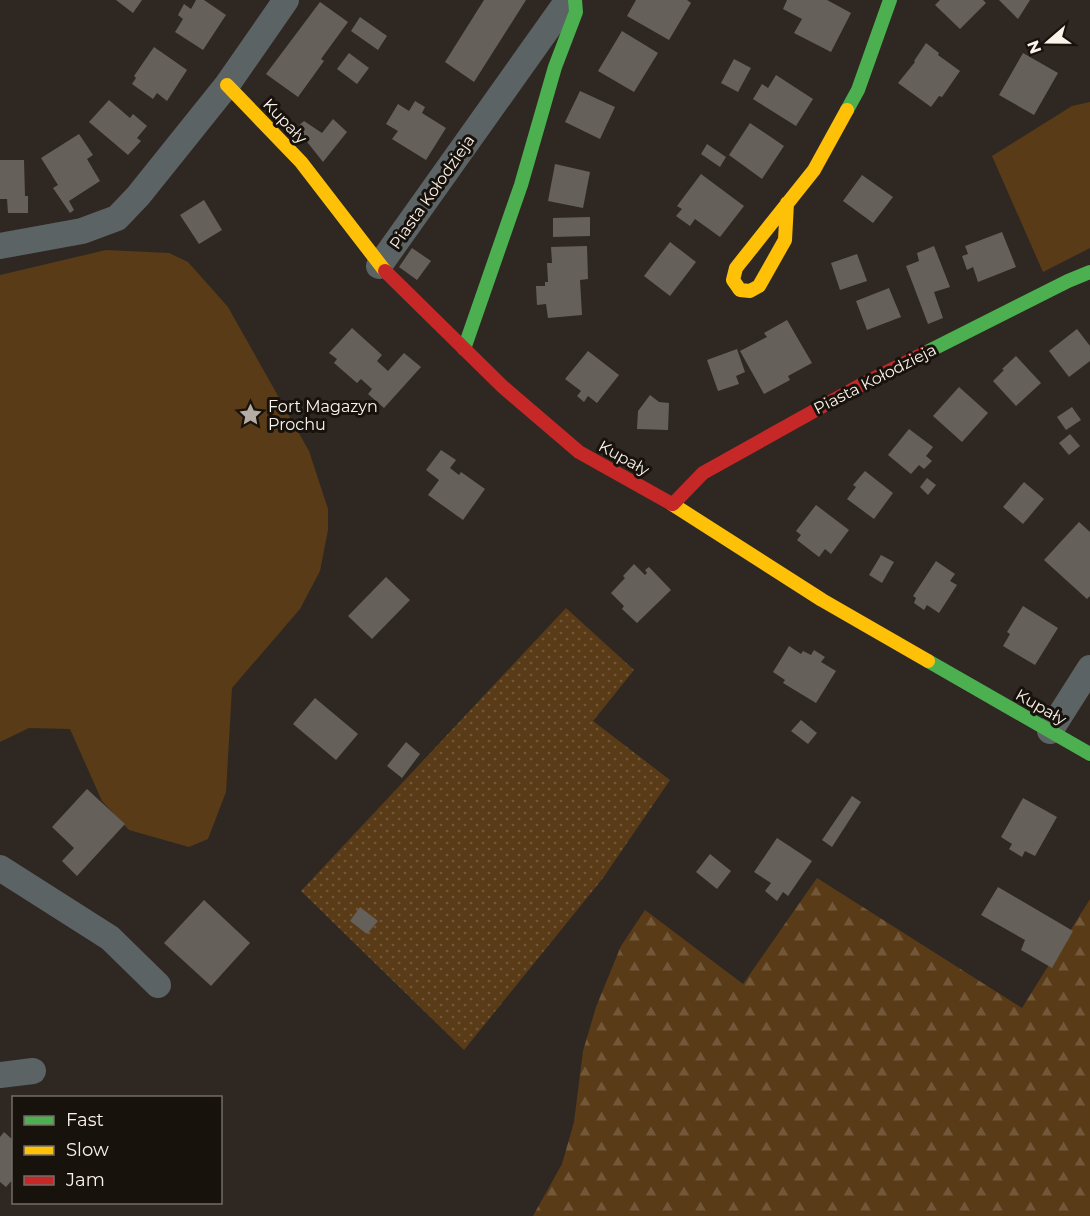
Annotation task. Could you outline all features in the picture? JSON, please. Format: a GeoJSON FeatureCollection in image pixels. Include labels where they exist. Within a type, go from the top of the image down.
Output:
{"type":"FeatureCollection","features":[{"type":"Feature","properties":{"kind":"street"},"geometry":{"type":"LineString","coordinates":[[0,246],[82,231],[117,218],[138,196],[227,85],[286,0]]}},
{"type":"Feature","properties":{"kind":"street","name":"Piasta Kołodzieja"},"geometry":{"type":"LineString","coordinates":[[379,266],[568,0]]}},
{"type":"Feature","properties":{"kind":"street"},"geometry":{"type":"LineString","coordinates":[[464,349],[521,184],[555,68],[576,12],[575,0]]}},
{"type":"Feature","properties":{"kind":"street"},"geometry":{"type":"LineString","coordinates":[[787,203],[785,240],[759,286],[750,291],[740,290],[736,287],[733,278],[736,268],[787,203],[814,170],[858,90],[890,0]]}},
{"type":"Feature","properties":{"kind":"street","name":"Kupały"},"geometry":{"type":"LineString","coordinates":[[227,85],[301,162],[379,266],[503,387],[579,452],[674,504],[822,600],[1090,754]]}},
{"type":"Feature","properties":{"kind":"street","name":"Piasta Kołodzieja"},"geometry":{"type":"LineString","coordinates":[[674,504],[703,473],[838,397],[1068,280],[1090,272]]}},
{"type":"Feature","properties":{"kind":"street"},"geometry":{"type":"LineString","coordinates":[[1050,730],[1090,668]]}},
{"type":"Feature","properties":{"kind":"street"},"geometry":{"type":"LineString","coordinates":[[0,868],[110,938],[158,985]]}},
{"type":"Feature","properties":{"kind":"street"},"geometry":{"type":"LineString","coordinates":[[0,1076],[33,1071]]}},
{"type":"Feature","properties":{"kind":"green space"},"geometry":{"type":"Polygon","coordinates":[[[1090,102],[1090,248],[1043,272],[992,156],[1072,106],[1090,102]]]}},
{"type":"Feature","properties":{"kind":"green space"},"geometry":{"type":"Polygon","coordinates":[[[106,250],[169,253],[188,262],[228,307],[309,451],[328,509],[328,530],[320,571],[300,609],[232,688],[226,792],[208,839],[189,847],[129,830],[102,801],[70,729],[29,728],[0,742],[0,275],[106,250]]]}},
{"type":"Feature","properties":{"kind":"green space"},"geometry":{"type":"Polygon","coordinates":[[[566,608],[634,670],[593,721],[670,780],[603,878],[464,1050],[301,891],[566,608]]]}},
{"type":"Feature","properties":{"kind":"green space"},"geometry":{"type":"Polygon","coordinates":[[[817,878],[1022,1008],[1090,899],[1090,1216],[533,1216],[562,1164],[574,1122],[583,1051],[596,1007],[621,946],[645,910],[743,984],[817,878]]]}},
{"type":"Feature","properties":{"kind":"building"},"geometry":{"type":"Polygon","coordinates":[[[116,0],[142,0],[133,13],[116,0]]]}},
{"type":"Feature","properties":{"kind":"building"},"geometry":{"type":"Polygon","coordinates":[[[196,0],[204,0],[226,15],[203,50],[175,32],[183,19],[178,15],[184,4],[191,9],[196,0]]]}},
{"type":"Feature","properties":{"kind":"building"},"geometry":{"type":"Polygon","coordinates":[[[484,0],[526,0],[474,82],[445,62],[484,0]]]}},
{"type":"Feature","properties":{"kind":"building"},"geometry":{"type":"Polygon","coordinates":[[[636,0],[687,0],[691,3],[669,40],[627,16],[636,0]]]}},
{"type":"Feature","properties":{"kind":"building"},"geometry":{"type":"Polygon","coordinates":[[[787,0],[827,0],[851,13],[831,52],[794,33],[802,19],[783,9],[787,0]]]}},
{"type":"Feature","properties":{"kind":"building"},"geometry":{"type":"Polygon","coordinates":[[[940,0],[983,0],[986,3],[960,29],[935,5],[940,0]]]}},
{"type":"Feature","properties":{"kind":"building"},"geometry":{"type":"Polygon","coordinates":[[[999,0],[1030,0],[1018,19],[999,0]]]}},
{"type":"Feature","properties":{"kind":"building"},"geometry":{"type":"Polygon","coordinates":[[[320,2],[348,22],[321,59],[324,61],[298,97],[266,74],[320,2]]]}},
{"type":"Feature","properties":{"kind":"building"},"geometry":{"type":"Polygon","coordinates":[[[360,17],[387,36],[378,50],[351,31],[360,17]]]}},
{"type":"Feature","properties":{"kind":"building"},"geometry":{"type":"Polygon","coordinates":[[[622,31],[658,53],[634,92],[598,71],[622,31]]]}},
{"type":"Feature","properties":{"kind":"building"},"geometry":{"type":"Polygon","coordinates":[[[926,43],[960,71],[942,97],[939,96],[931,107],[898,83],[915,62],[926,43]]]}},
{"type":"Feature","properties":{"kind":"building"},"geometry":{"type":"Polygon","coordinates":[[[154,47],[187,70],[167,101],[157,93],[153,99],[132,84],[136,78],[134,76],[154,47]]]}},
{"type":"Feature","properties":{"kind":"building"},"geometry":{"type":"Polygon","coordinates":[[[349,53],[369,68],[357,84],[337,69],[349,53]]]}},
{"type":"Feature","properties":{"kind":"building"},"geometry":{"type":"Polygon","coordinates":[[[1023,53],[1058,73],[1034,115],[999,95],[1023,53]]]}},
{"type":"Feature","properties":{"kind":"building"},"geometry":{"type":"Polygon","coordinates":[[[734,59],[751,68],[738,92],[721,83],[734,59]]]}},
{"type":"Feature","properties":{"kind":"building"},"geometry":{"type":"Polygon","coordinates":[[[776,75],[813,99],[796,126],[753,99],[762,84],[768,88],[776,75]]]}},
{"type":"Feature","properties":{"kind":"building"},"geometry":{"type":"Polygon","coordinates":[[[580,91],[615,107],[600,139],[565,122],[580,91]]]}},
{"type":"Feature","properties":{"kind":"building"},"geometry":{"type":"Polygon","coordinates":[[[109,100],[130,118],[133,114],[147,126],[137,138],[141,141],[128,155],[89,122],[109,100]]]}},
{"type":"Feature","properties":{"kind":"building"},"geometry":{"type":"Polygon","coordinates":[[[415,101],[425,107],[422,113],[446,128],[426,160],[392,139],[398,131],[386,124],[398,104],[409,111],[415,101]]]}},
{"type":"Feature","properties":{"kind":"building"},"geometry":{"type":"Polygon","coordinates":[[[333,119],[347,132],[323,162],[296,128],[304,121],[322,133],[333,119]]]}},
{"type":"Feature","properties":{"kind":"building"},"geometry":{"type":"Polygon","coordinates":[[[750,123],[784,146],[762,179],[729,155],[750,123]]]}},
{"type":"Feature","properties":{"kind":"building"},"geometry":{"type":"Polygon","coordinates":[[[79,134],[93,155],[87,159],[100,181],[69,201],[74,210],[70,213],[53,188],[58,185],[41,158],[79,134]]]}},
{"type":"Feature","properties":{"kind":"building"},"geometry":{"type":"Polygon","coordinates":[[[707,144],[726,157],[720,167],[701,154],[707,144]]]}},
{"type":"Feature","properties":{"kind":"building"},"geometry":{"type":"Polygon","coordinates":[[[0,160],[24,160],[28,213],[8,213],[7,199],[0,199],[0,160]]]}},
{"type":"Feature","properties":{"kind":"building"},"geometry":{"type":"Polygon","coordinates":[[[555,164],[590,172],[583,208],[548,201],[555,164]]]}},
{"type":"Feature","properties":{"kind":"building"},"geometry":{"type":"Polygon","coordinates":[[[701,174],[744,206],[720,237],[695,219],[690,226],[676,216],[682,209],[677,206],[701,174]]]}},
{"type":"Feature","properties":{"kind":"building"},"geometry":{"type":"Polygon","coordinates":[[[862,175],[893,197],[873,223],[843,201],[862,175]]]}},
{"type":"Feature","properties":{"kind":"building"},"geometry":{"type":"Polygon","coordinates":[[[204,200],[222,230],[199,244],[180,215],[204,200]]]}},
{"type":"Feature","properties":{"kind":"building"},"geometry":{"type":"Polygon","coordinates":[[[590,217],[590,236],[553,237],[553,218],[590,217]]]}},
{"type":"Feature","properties":{"kind":"building"},"geometry":{"type":"Polygon","coordinates":[[[1002,232],[1016,267],[978,282],[973,267],[967,270],[962,256],[968,254],[965,246],[1002,232]]]}},
{"type":"Feature","properties":{"kind":"building"},"geometry":{"type":"Polygon","coordinates":[[[670,242],[696,262],[670,296],[644,276],[670,242]]]}},
{"type":"Feature","properties":{"kind":"building"},"geometry":{"type":"Polygon","coordinates":[[[587,246],[588,279],[580,280],[582,315],[548,318],[546,304],[537,305],[536,286],[545,286],[545,282],[548,282],[547,263],[552,263],[551,247],[587,246]]]}},
{"type":"Feature","properties":{"kind":"building"},"geometry":{"type":"Polygon","coordinates":[[[934,246],[950,287],[934,292],[943,318],[928,324],[906,266],[919,261],[917,253],[934,246]]]}},
{"type":"Feature","properties":{"kind":"building"},"geometry":{"type":"Polygon","coordinates":[[[412,248],[431,261],[417,280],[399,267],[412,248]]]}},
{"type":"Feature","properties":{"kind":"building"},"geometry":{"type":"Polygon","coordinates":[[[857,254],[867,281],[840,290],[831,263],[857,254]]]}},
{"type":"Feature","properties":{"kind":"building"},"geometry":{"type":"Polygon","coordinates":[[[889,288],[901,317],[867,330],[856,301],[889,288]]]}},
{"type":"Feature","properties":{"kind":"building"},"geometry":{"type":"Polygon","coordinates":[[[787,320],[812,363],[788,376],[790,380],[764,394],[740,351],[767,337],[764,333],[787,320]]]}},
{"type":"Feature","properties":{"kind":"building"},"geometry":{"type":"Polygon","coordinates":[[[352,328],[382,355],[377,361],[388,371],[404,353],[421,367],[384,408],[368,394],[372,389],[361,379],[357,383],[334,363],[337,359],[329,353],[352,328]]]}},
{"type":"Feature","properties":{"kind":"building"},"geometry":{"type":"Polygon","coordinates":[[[1077,329],[1090,346],[1090,361],[1069,377],[1049,351],[1077,329]]]}},
{"type":"Feature","properties":{"kind":"building"},"geometry":{"type":"Polygon","coordinates":[[[737,349],[745,372],[736,376],[739,384],[718,391],[707,360],[737,349]]]}},
{"type":"Feature","properties":{"kind":"building"},"geometry":{"type":"Polygon","coordinates":[[[588,351],[619,375],[597,403],[588,396],[584,402],[577,396],[581,391],[565,379],[588,351]]]}},
{"type":"Feature","properties":{"kind":"building"},"geometry":{"type":"Polygon","coordinates":[[[1016,356],[1041,383],[1016,406],[993,381],[1016,356]]]}},
{"type":"Feature","properties":{"kind":"building"},"geometry":{"type":"Polygon","coordinates":[[[959,387],[988,413],[962,442],[933,416],[959,387]]]}},
{"type":"Feature","properties":{"kind":"building"},"geometry":{"type":"Polygon","coordinates":[[[650,395],[659,402],[669,403],[668,430],[637,429],[638,411],[650,395]]]}},
{"type":"Feature","properties":{"kind":"building"},"geometry":{"type":"Polygon","coordinates":[[[1072,407],[1081,420],[1066,430],[1057,417],[1072,407]]]}},
{"type":"Feature","properties":{"kind":"building"},"geometry":{"type":"Polygon","coordinates":[[[909,429],[933,447],[926,456],[932,461],[924,469],[919,465],[911,474],[888,455],[909,429]]]}},
{"type":"Feature","properties":{"kind":"building"},"geometry":{"type":"Polygon","coordinates":[[[1070,434],[1080,446],[1069,455],[1059,443],[1070,434]]]}},
{"type":"Feature","properties":{"kind":"building"},"geometry":{"type":"Polygon","coordinates":[[[441,450],[456,460],[450,468],[459,475],[461,472],[485,489],[463,520],[428,495],[439,480],[426,470],[441,450]]]}},
{"type":"Feature","properties":{"kind":"building"},"geometry":{"type":"Polygon","coordinates":[[[865,471],[893,493],[874,519],[847,499],[856,487],[853,485],[865,471]]]}},
{"type":"Feature","properties":{"kind":"building"},"geometry":{"type":"Polygon","coordinates":[[[927,478],[936,485],[928,495],[920,487],[927,478]]]}},
{"type":"Feature","properties":{"kind":"building"},"geometry":{"type":"Polygon","coordinates":[[[1024,482],[1044,499],[1023,524],[1003,507],[1024,482]]]}},
{"type":"Feature","properties":{"kind":"building"},"geometry":{"type":"Polygon","coordinates":[[[816,505],[849,530],[831,554],[825,549],[819,557],[797,540],[801,535],[796,531],[816,505]]]}},
{"type":"Feature","properties":{"kind":"building"},"geometry":{"type":"Polygon","coordinates":[[[1079,522],[1090,532],[1090,596],[1087,599],[1044,560],[1079,522]]]}},
{"type":"Feature","properties":{"kind":"building"},"geometry":{"type":"Polygon","coordinates":[[[881,555],[894,562],[882,583],[869,575],[881,555]]]}},
{"type":"Feature","properties":{"kind":"building"},"geometry":{"type":"Polygon","coordinates":[[[936,561],[955,574],[950,581],[957,585],[939,613],[927,605],[924,610],[914,603],[916,598],[913,596],[936,561]]]}},
{"type":"Feature","properties":{"kind":"building"},"geometry":{"type":"Polygon","coordinates":[[[634,564],[645,575],[647,573],[645,570],[649,567],[671,590],[637,623],[622,609],[624,606],[611,593],[634,564]]]}},
{"type":"Feature","properties":{"kind":"building"},"geometry":{"type":"Polygon","coordinates":[[[386,577],[410,600],[372,639],[348,616],[386,577]]]}},
{"type":"Feature","properties":{"kind":"building"},"geometry":{"type":"Polygon","coordinates":[[[1023,606],[1058,628],[1035,665],[1003,646],[1010,634],[1007,632],[1023,606]]]}},
{"type":"Feature","properties":{"kind":"building"},"geometry":{"type":"Polygon","coordinates":[[[789,646],[801,654],[803,651],[811,655],[814,650],[825,657],[821,662],[836,671],[816,703],[783,683],[785,680],[773,672],[789,646]]]}},
{"type":"Feature","properties":{"kind":"building"},"geometry":{"type":"Polygon","coordinates":[[[315,698],[358,734],[336,760],[293,724],[315,698]]]}},
{"type":"Feature","properties":{"kind":"building"},"geometry":{"type":"Polygon","coordinates":[[[801,720],[817,733],[808,744],[791,731],[801,720]]]}},
{"type":"Feature","properties":{"kind":"building"},"geometry":{"type":"Polygon","coordinates":[[[406,742],[420,754],[402,778],[387,766],[406,742]]]}},
{"type":"Feature","properties":{"kind":"building"},"geometry":{"type":"Polygon","coordinates":[[[87,789],[125,824],[77,876],[62,861],[74,848],[52,827],[87,789]]]}},
{"type":"Feature","properties":{"kind":"building"},"geometry":{"type":"Polygon","coordinates":[[[852,796],[861,802],[832,847],[822,840],[852,796]]]}},
{"type":"Feature","properties":{"kind":"building"},"geometry":{"type":"Polygon","coordinates":[[[1023,798],[1057,817],[1035,856],[1025,851],[1022,857],[1009,849],[1012,844],[1001,837],[1023,798]]]}},
{"type":"Feature","properties":{"kind":"building"},"geometry":{"type":"Polygon","coordinates":[[[777,838],[812,861],[788,896],[783,892],[777,901],[765,891],[771,883],[754,872],[777,838]]]}},
{"type":"Feature","properties":{"kind":"building"},"geometry":{"type":"Polygon","coordinates":[[[710,854],[731,871],[717,889],[696,872],[710,854]]]}},
{"type":"Feature","properties":{"kind":"building"},"geometry":{"type":"Polygon","coordinates":[[[998,887],[1073,931],[1052,968],[1021,950],[1025,940],[981,915],[998,887]]]}},
{"type":"Feature","properties":{"kind":"building"},"geometry":{"type":"Polygon","coordinates":[[[204,900],[250,943],[211,986],[164,943],[204,900]]]}},
{"type":"Feature","properties":{"kind":"building"},"geometry":{"type":"Polygon","coordinates":[[[360,907],[378,921],[367,934],[350,921],[360,907]]]}},
{"type":"Feature","properties":{"kind":"building"},"geometry":{"type":"Polygon","coordinates":[[[4,1132],[12,1139],[12,1180],[6,1187],[0,1182],[0,1137],[4,1132]]]}},
{"type":"Feature","properties":{"kind":"traffic: fast"},"geometry":{"type":"LineString","coordinates":[[464,349],[521,185],[555,67],[576,12],[575,0]]}},
{"type":"Feature","properties":{"kind":"traffic: fast"},"geometry":{"type":"LineString","coordinates":[[847,110],[858,90],[890,0]]}},
{"type":"Feature","properties":{"kind":"traffic: fast"},"geometry":{"type":"LineString","coordinates":[[927,352],[1090,272]]}},
{"type":"Feature","properties":{"kind":"traffic: fast"},"geometry":{"type":"LineString","coordinates":[[928,661],[1090,754]]}},
{"type":"Feature","properties":{"kind":"traffic: slow"},"geometry":{"type":"LineString","coordinates":[[227,85],[301,162],[385,271]]}},
{"type":"Feature","properties":{"kind":"traffic: slow"},"geometry":{"type":"LineString","coordinates":[[787,203],[785,240],[759,286],[750,291],[740,290],[733,280],[736,268],[814,170],[847,110]]}},
{"type":"Feature","properties":{"kind":"traffic: slow"},"geometry":{"type":"LineString","coordinates":[[672,504],[822,600],[928,661]]}},
{"type":"Feature","properties":{"kind":"traffic: jam"},"geometry":{"type":"LineString","coordinates":[[385,271],[503,387],[579,452],[672,504]]}},
{"type":"Feature","properties":{"kind":"traffic: jam"},"geometry":{"type":"LineString","coordinates":[[673,504],[703,473],[859,386],[927,352]]}},
{"type":"Feature","properties":{"kind":"place","name":"Fort Magazyn Prochu"},"geometry":{"type":"Point","coordinates":[250,415]}}]}
